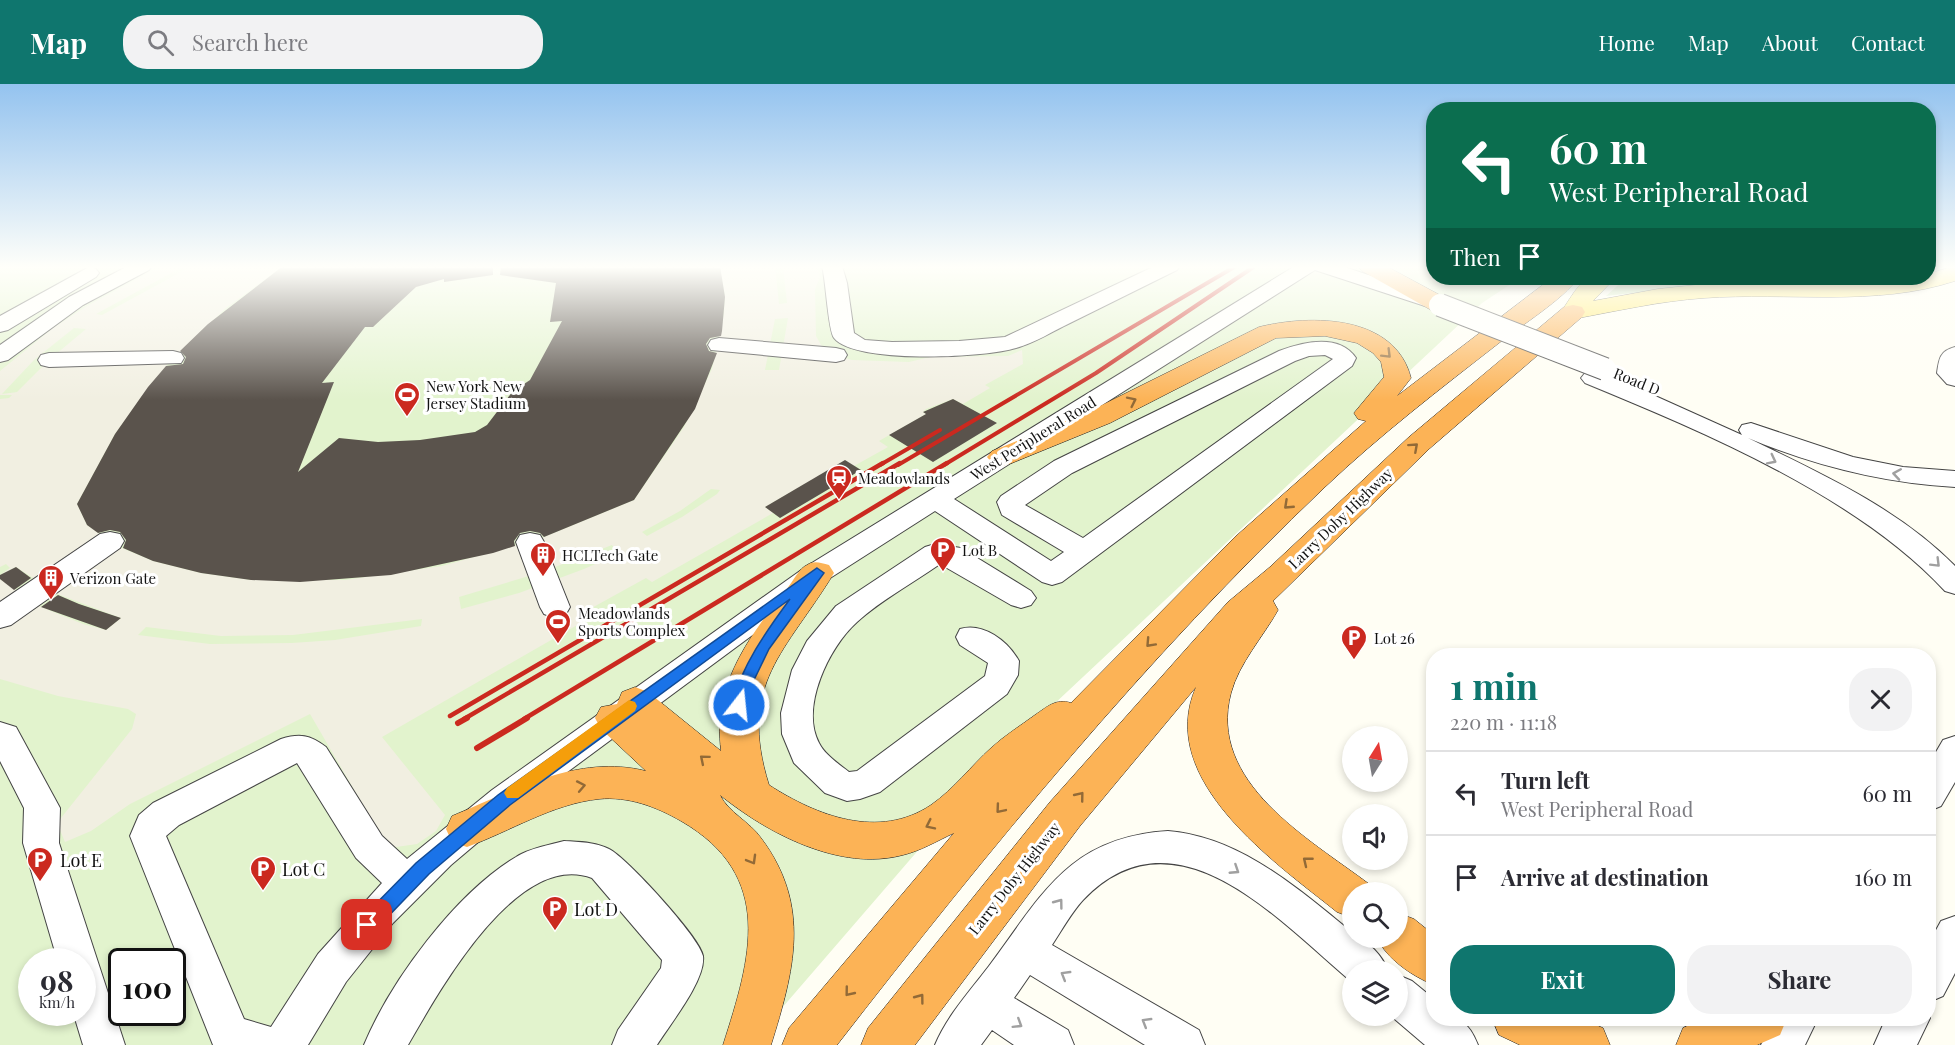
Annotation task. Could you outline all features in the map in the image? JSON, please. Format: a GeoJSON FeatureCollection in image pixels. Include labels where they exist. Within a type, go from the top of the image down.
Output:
{"type":"FeatureCollection","features":[{"type":"Feature","properties":{"kind":"highway"},"geometry":{"type":"LineString","coordinates":[[1466,353],[1502,311]]}},
{"type":"Feature","properties":{"kind":"highway"},"geometry":{"type":"LineString","coordinates":[[806,1045],[977,836],[1123,672],[1206,584],[1331,466],[1466,353],[1522,311]]}},
{"type":"Feature","properties":{"kind":"highway","name":"Larry Doby Highway"},"geometry":{"type":"LineString","coordinates":[[885,1045],[1014,878],[1114,754],[1240,611],[1282,575],[1403,457],[1573,312]]}},
{"type":"Feature","properties":{"kind":"highway"},"geometry":{"type":"LineString","coordinates":[[1002,457],[1100,417],[1268,332],[1284,328],[1313,326],[1343,331],[1370,340],[1392,357],[1398,372],[1396,383],[1374,404],[1331,466]]}},
{"type":"Feature","properties":{"kind":"highway"},"geometry":{"type":"LineString","coordinates":[[751,793],[741,763],[737,733],[739,705],[746,680],[763,647],[817,573]]}},
{"type":"Feature","properties":{"kind":"highway"},"geometry":{"type":"LineString","coordinates":[[1282,575],[1212,693],[1207,716],[1210,751],[1220,775],[1250,813],[1342,889]]}},
{"type":"Feature","properties":{"kind":"highway"},"geometry":{"type":"LineString","coordinates":[[624,710],[798,825],[829,836],[883,840],[916,832],[944,818],[1006,758],[1123,672]]}},
{"type":"Feature","properties":{"kind":"highway"},"geometry":{"type":"LineString","coordinates":[[624,710],[713,818],[738,839],[751,856],[768,897],[772,919],[770,967],[747,1045]]}},
{"type":"Feature","properties":{"kind":"highway"},"geometry":{"type":"LineString","coordinates":[[467,829],[551,794],[602,782],[622,783],[660,792],[713,818]]}},
{"type":"Feature","properties":{"kind":"highway"},"geometry":{"type":"LineString","coordinates":[[1408,942],[1426,957]]}},
{"type":"Feature","properties":{"kind":"highway"},"geometry":{"type":"LineString","coordinates":[[1533,1026],[1586,1045]]}},
{"type":"Feature","properties":{"kind":"highway"},"geometry":{"type":"LineString","coordinates":[[1700,1045],[1744,1026]]}},
{"type":"Feature","properties":{"kind":"main road","name":"Larry Doby Highway"},"geometry":{"type":"LineString","coordinates":[[1573,312],[1579,311]]}},
{"type":"Feature","properties":{"kind":"street"},"geometry":{"type":"LineString","coordinates":[[0,324],[22,311]]}},
{"type":"Feature","properties":{"kind":"street"},"geometry":{"type":"LineString","coordinates":[[0,355],[62,311]]}},
{"type":"Feature","properties":{"kind":"street"},"geometry":{"type":"LineString","coordinates":[[840,311],[842,334],[857,344],[880,347],[989,346],[1011,343],[1077,311]]}},
{"type":"Feature","properties":{"kind":"street","name":"West Peripheral Road"},"geometry":{"type":"LineString","coordinates":[[284,1045],[332,968],[379,911],[467,829],[624,710],[817,573],[1236,311]]}},
{"type":"Feature","properties":{"kind":"street"},"geometry":{"type":"LineString","coordinates":[[1440,311],[1599,374]]}},
{"type":"Feature","properties":{"kind":"street"},"geometry":{"type":"LineString","coordinates":[[719,345],[836,355]]}},
{"type":"Feature","properties":{"kind":"street"},"geometry":{"type":"LineString","coordinates":[[935,499],[1052,575],[1344,361],[1345,358],[1335,351],[1314,348],[1287,356],[1063,466],[1010,502],[1012,508],[1084,551]]}},
{"type":"Feature","properties":{"kind":"street"},"geometry":{"type":"LineString","coordinates":[[1955,354],[1951,356],[1949,373],[1955,379]]}},
{"type":"Feature","properties":{"kind":"street"},"geometry":{"type":"LineString","coordinates":[[37,360],[173,358]]}},
{"type":"Feature","properties":{"kind":"street","name":"Road D"},"geometry":{"type":"LineString","coordinates":[[1599,374],[1812,454],[1896,474],[1955,479]]}},
{"type":"Feature","properties":{"kind":"street","name":"Road D"},"geometry":{"type":"LineString","coordinates":[[1599,374],[1869,511],[1919,547],[1955,584]]}},
{"type":"Feature","properties":{"kind":"street"},"geometry":{"type":"LineString","coordinates":[[0,617],[110,541]]}},
{"type":"Feature","properties":{"kind":"street"},"geometry":{"type":"LineString","coordinates":[[530,542],[555,607]]}},
{"type":"Feature","properties":{"kind":"street"},"geometry":{"type":"LineString","coordinates":[[970,637],[1002,657],[1006,666],[1004,674],[996,685],[877,775],[855,788],[843,787],[808,760],[800,743],[796,724],[801,689],[817,651],[844,616],[934,554],[951,555],[1021,598]]}},
{"type":"Feature","properties":{"kind":"street"},"geometry":{"type":"LineString","coordinates":[[0,735],[4,736],[42,808],[41,843],[74,948]]}},
{"type":"Feature","properties":{"kind":"street"},"geometry":{"type":"LineString","coordinates":[[263,1045],[239,1041],[229,1034],[148,836],[152,826],[166,814],[293,749],[303,748],[315,757],[369,848],[407,883]]}},
{"type":"Feature","properties":{"kind":"street"},"geometry":{"type":"LineString","coordinates":[[1936,784],[1955,750]]}},
{"type":"Feature","properties":{"kind":"street"},"geometry":{"type":"LineString","coordinates":[[956,1045],[1069,889],[1093,868],[1129,853],[1172,847],[1204,853],[1229,865],[1278,899],[1355,960]]}},
{"type":"Feature","properties":{"kind":"street"},"geometry":{"type":"LineString","coordinates":[[386,1045],[424,979],[475,915],[524,871],[550,859],[565,857],[601,862],[672,939],[683,956],[679,975],[657,1012],[633,1045]]}},
{"type":"Feature","properties":{"kind":"street"},"geometry":{"type":"LineString","coordinates":[[1936,969],[1955,934]]}},
{"type":"Feature","properties":{"kind":"street"},"geometry":{"type":"LineString","coordinates":[[1024,950],[1184,1045]]}},
{"type":"Feature","properties":{"kind":"street"},"geometry":{"type":"LineString","coordinates":[[985,1003],[1053,1045]]}},
{"type":"Feature","properties":{"kind":"street"},"geometry":{"type":"LineString","coordinates":[[1408,1003],[1426,1019]]}},
{"type":"Feature","properties":{"kind":"street"},"geometry":{"type":"LineString","coordinates":[[96,1020],[104,1045]]}},
{"type":"Feature","properties":{"kind":"street"},"geometry":{"type":"LineString","coordinates":[[1435,1026],[1457,1045]]}},
{"type":"Feature","properties":{"kind":"street"},"geometry":{"type":"LineString","coordinates":[[1782,1045],[1793,1026]]}},
{"type":"Feature","properties":{"kind":"street"},"geometry":{"type":"LineString","coordinates":[[1895,1045],[1905,1026]]}},
{"type":"Feature","properties":{"kind":"green space","name":"Meadowlands Sports Complex"},"geometry":{"type":"Polygon","coordinates":[[[0,311],[1474,311],[1003,752],[750,1045],[0,1045],[0,311]]]}},
{"type":"Feature","properties":{"kind":"shaded area"},"geometry":{"type":"Polygon","coordinates":[[[80,311],[102,311],[96,314],[102,315],[110,311],[223,311],[167,365],[115,434],[77,504],[87,525],[117,546],[153,561],[201,573],[251,580],[345,580],[442,566],[544,537],[634,500],[684,427],[712,369],[724,311],[815,311],[816,336],[821,345],[836,355],[852,360],[909,362],[930,357],[1008,356],[1022,350],[1023,364],[985,385],[990,388],[963,404],[953,399],[926,409],[923,412],[926,414],[879,441],[888,447],[854,466],[845,461],[765,507],[773,513],[652,582],[646,578],[588,610],[593,616],[382,737],[445,815],[436,831],[417,844],[396,847],[385,843],[310,714],[130,804],[91,831],[65,842],[57,823],[132,729],[136,714],[128,709],[58,696],[0,679],[0,579],[41,607],[83,624],[106,630],[121,618],[60,595],[16,567],[0,575],[10,568],[6,564],[0,567],[0,399],[9,398],[12,395],[0,395],[0,371],[53,328],[80,311]],[[788,318],[775,319],[765,370],[779,370],[788,318]],[[74,328],[34,360],[2,394],[17,392],[49,360],[86,329],[74,328]],[[711,489],[680,511],[642,532],[647,536],[682,517],[720,490],[711,489]],[[612,545],[542,572],[459,597],[461,609],[519,593],[618,554],[612,545]],[[422,619],[293,635],[221,636],[146,627],[138,635],[210,644],[292,643],[335,640],[421,626],[422,619]]]}},
{"type":"Feature","properties":{"kind":"building","name":"New York New Jersey Stadium"},"geometry":{"type":"Polygon","coordinates":[[[225,311],[390,311],[373,327],[365,327],[322,383],[334,382],[298,472],[339,438],[378,442],[420,440],[475,432],[487,425],[519,383],[524,384],[530,380],[562,321],[550,322],[552,311],[724,311],[721,336],[710,338],[706,344],[709,351],[717,353],[695,409],[634,500],[544,537],[540,533],[530,531],[520,533],[514,541],[515,546],[493,553],[391,575],[300,582],[251,580],[201,573],[153,561],[123,548],[126,540],[120,532],[110,530],[98,533],[87,525],[77,504],[115,434],[148,387],[166,366],[183,364],[186,357],[180,351],[225,311]]]}},
{"type":"Feature","properties":{"kind":"building"},"geometry":{"type":"Polygon","coordinates":[[[953,399],[997,423],[933,462],[889,435],[926,414],[923,412],[953,399]]]}},
{"type":"Feature","properties":{"kind":"building"},"geometry":{"type":"Polygon","coordinates":[[[845,460],[861,470],[780,518],[765,507],[845,460]]]}},
{"type":"Feature","properties":{"kind":"building"},"geometry":{"type":"Polygon","coordinates":[[[16,567],[31,578],[14,590],[0,579],[0,575],[16,567]]]}},
{"type":"Feature","properties":{"kind":"building"},"geometry":{"type":"Polygon","coordinates":[[[58,595],[121,618],[106,630],[41,607],[58,595]]]}},
{"type":"Feature","properties":{"kind":"railway"},"geometry":{"type":"LineString","coordinates":[[898,465],[1160,311]]}},
{"type":"Feature","properties":{"kind":"railway"},"geometry":{"type":"LineString","coordinates":[[944,465],[1096,373],[1188,311]]}},
{"type":"Feature","properties":{"kind":"railway"},"geometry":{"type":"LineString","coordinates":[[880,465],[940,430]]}},
{"type":"Feature","properties":{"kind":"railway"},"geometry":{"type":"LineString","coordinates":[[450,716],[883,463]]}},
{"type":"Feature","properties":{"kind":"railway"},"geometry":{"type":"LineString","coordinates":[[464,719],[900,463]]}},
{"type":"Feature","properties":{"kind":"railway"},"geometry":{"type":"LineString","coordinates":[[524,719],[947,463]]}},
{"type":"Feature","properties":{"kind":"railway"},"geometry":{"type":"LineString","coordinates":[[458,723],[467,718]]}},
{"type":"Feature","properties":{"kind":"railway"},"geometry":{"type":"LineString","coordinates":[[477,748],[527,718]]}},
{"type":"Feature","properties":{"kind":"slow traffic"},"geometry":{"type":"LineString","coordinates":[[513,793],[629,706]]}},
{"type":"Feature","properties":{"kind":"place","name":"New York New Jersey Stadium"},"geometry":{"type":"Point","coordinates":[407,418]}},
{"type":"Feature","properties":{"kind":"place","name":"Meadowlands"},"geometry":{"type":"Point","coordinates":[839,501]}},
{"type":"Feature","properties":{"kind":"place","name":"Lot B"},"geometry":{"type":"Point","coordinates":[943,573]}},
{"type":"Feature","properties":{"kind":"place","name":"HCLTech Gate"},"geometry":{"type":"Point","coordinates":[543,578]}},
{"type":"Feature","properties":{"kind":"place","name":"Verizon Gate"},"geometry":{"type":"Point","coordinates":[51,601]}},
{"type":"Feature","properties":{"kind":"place","name":"Meadowlands Sports Complex"},"geometry":{"type":"Point","coordinates":[558,645]}},
{"type":"Feature","properties":{"kind":"place","name":"Lot 26"},"geometry":{"type":"Point","coordinates":[1354,661]}},
{"type":"Feature","properties":{"kind":"place","name":"Lot E"},"geometry":{"type":"Point","coordinates":[40,883]}},
{"type":"Feature","properties":{"kind":"place","name":"Lot C"},"geometry":{"type":"Point","coordinates":[263,892]}},
{"type":"Feature","properties":{"kind":"place","name":"Lot D"},"geometry":{"type":"Point","coordinates":[555,932]}},
{"type":"Feature","properties":{"kind":"route"},"geometry":{"type":"LineString","coordinates":[[367,925],[422,868],[504,800],[635,702],[817,573],[756,658],[746,680],[739,705]]}}]}
